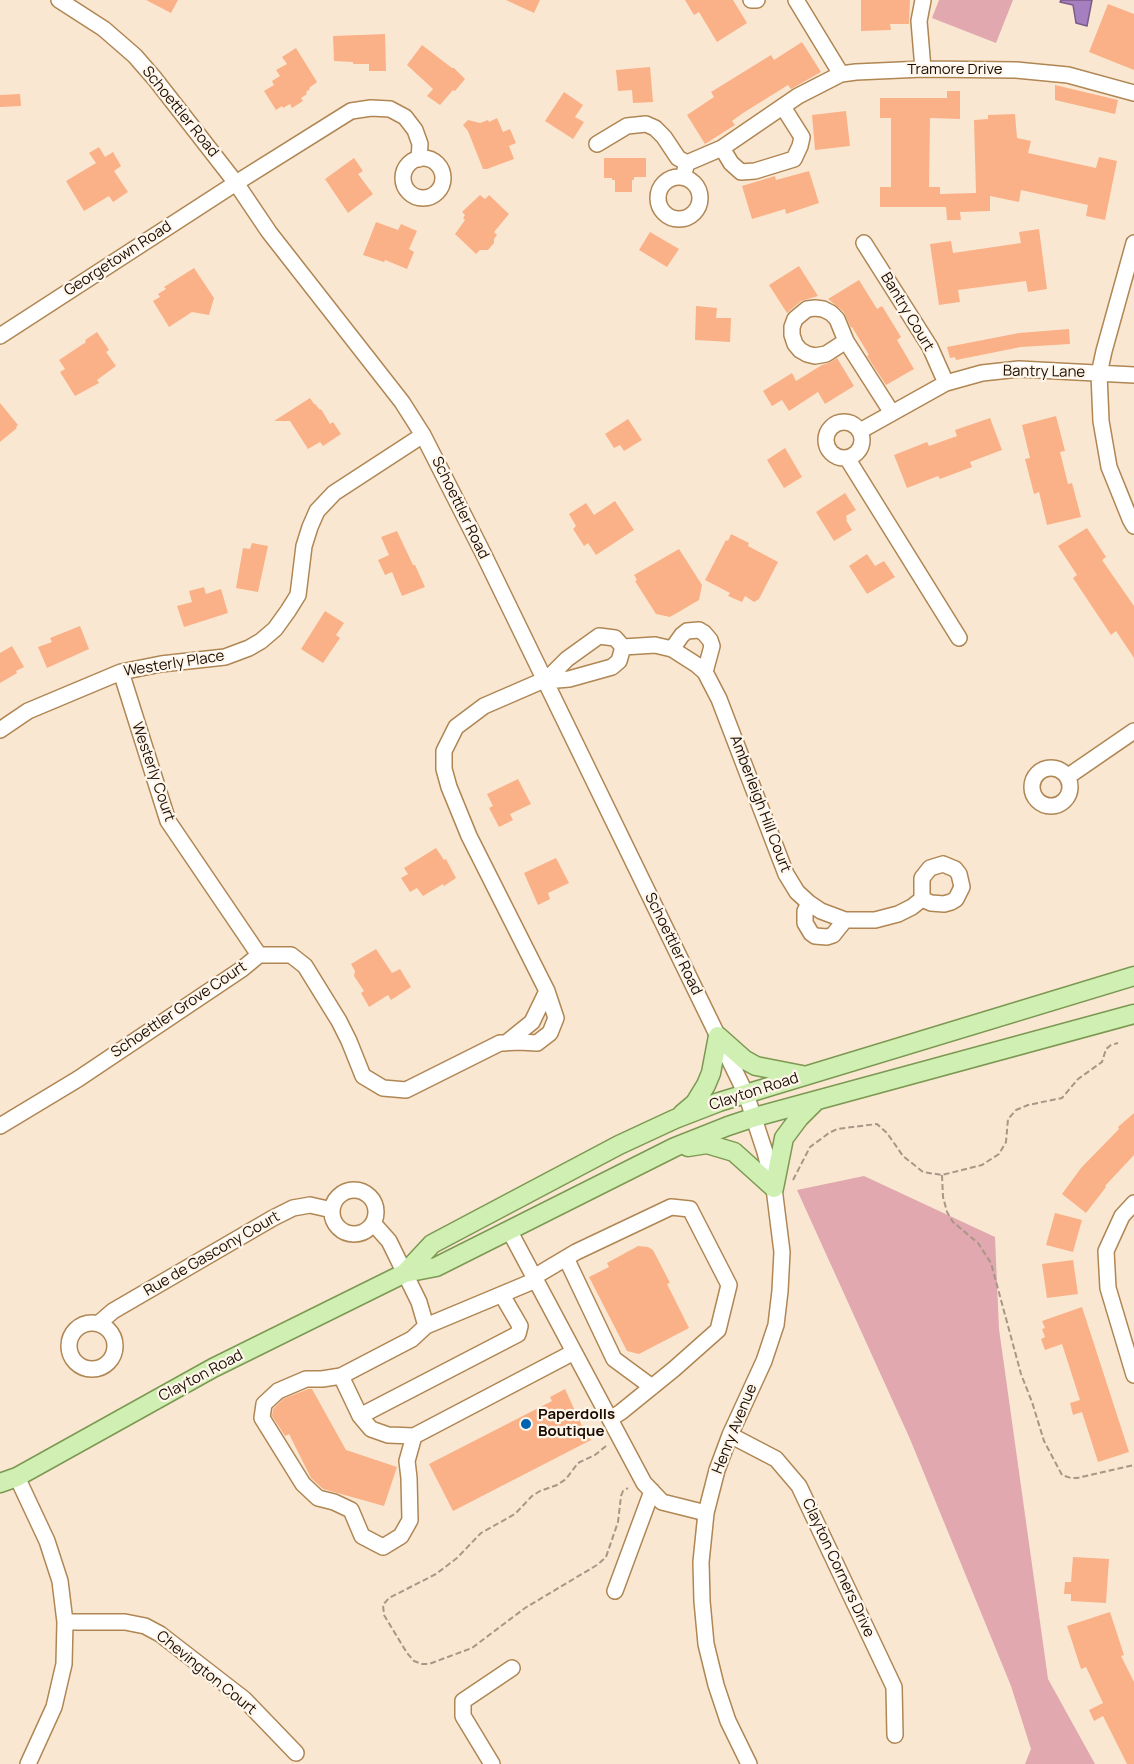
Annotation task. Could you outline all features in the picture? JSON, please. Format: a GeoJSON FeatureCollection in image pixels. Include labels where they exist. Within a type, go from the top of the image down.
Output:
{"type":"FeatureCollection","features":[{"type":"Feature","properties":{"kind":"main road","name":"Clayton Road"},"geometry":{"type":"LineString","coordinates":[[405,1273],[432,1244],[619,1145],[675,1119],[719,1102],[1134,976]]}},
{"type":"Feature","properties":{"kind":"main road","name":"Clayton Road"},"geometry":{"type":"LineString","coordinates":[[0,1483],[17,1477],[213,1368],[405,1273],[436,1267],[675,1147],[755,1117],[1134,1014]]}},
{"type":"Feature","properties":{"kind":"main road"},"geometry":{"type":"LineString","coordinates":[[718,1036],[745,1060],[756,1066],[807,1075]]}},
{"type":"Feature","properties":{"kind":"main road"},"geometry":{"type":"LineString","coordinates":[[675,1119],[696,1103],[706,1085],[711,1073],[718,1036]]}},
{"type":"Feature","properties":{"kind":"main road"},"geometry":{"type":"LineString","coordinates":[[781,1185],[784,1138],[815,1102]]}},
{"type":"Feature","properties":{"kind":"main road"},"geometry":{"type":"LineString","coordinates":[[675,1147],[707,1144],[734,1152],[781,1185]]}},
{"type":"Feature","properties":{"kind":"street","name":"Schoettler Road"},"geometry":{"type":"LineString","coordinates":[[59,0],[104,29],[135,56],[169,96],[236,183],[269,232],[402,402],[423,435],[746,1094]]}},
{"type":"Feature","properties":{"kind":"street"},"geometry":{"type":"LineString","coordinates":[[751,0],[757,0]]}},
{"type":"Feature","properties":{"kind":"street"},"geometry":{"type":"LineString","coordinates":[[796,0],[841,74]]}},
{"type":"Feature","properties":{"kind":"street"},"geometry":{"type":"LineString","coordinates":[[923,0],[919,21],[923,69]]}},
{"type":"Feature","properties":{"kind":"street","name":"Tramore Drive"},"geometry":{"type":"LineString","coordinates":[[597,144],[627,126],[646,124],[655,128],[663,137],[685,170],[722,148],[798,96],[841,74],[856,72],[923,69],[1016,70],[1068,75],[1134,93]]}},
{"type":"Feature","properties":{"kind":"street"},"geometry":{"type":"LineString","coordinates":[[722,148],[731,163],[741,172],[755,171],[794,159],[802,137],[783,107]]}},
{"type":"Feature","properties":{"kind":"street","name":"Georgetown Road"},"geometry":{"type":"LineString","coordinates":[[0,336],[23,319],[351,111],[371,108],[390,109],[405,117],[416,130],[420,144],[419,159]]}},
{"type":"Feature","properties":{"kind":"street","name":"Bantry Court"},"geometry":{"type":"LineString","coordinates":[[864,243],[930,347],[946,383]]}},
{"type":"Feature","properties":{"kind":"street"},"geometry":{"type":"LineString","coordinates":[[1134,243],[1099,374],[1101,421],[1109,467],[1134,526]]}},
{"type":"Feature","properties":{"kind":"street"},"geometry":{"type":"LineString","coordinates":[[846,340],[892,413]]}},
{"type":"Feature","properties":{"kind":"street","name":"Bantry Lane"},"geometry":{"type":"LineString","coordinates":[[860,431],[946,383],[982,373],[1019,369],[1134,375]]}},
{"type":"Feature","properties":{"kind":"street"},"geometry":{"type":"LineString","coordinates":[[845,421],[856,426],[860,431],[862,436],[860,448],[853,456],[847,458],[835,456],[830,452],[825,441],[829,429],[839,422],[845,421]]}},
{"type":"Feature","properties":{"kind":"street","name":"Westerly Place"},"geometry":{"type":"LineString","coordinates":[[0,730],[28,711],[121,672],[161,664],[225,657],[261,641],[281,620],[298,594],[304,546],[317,511],[334,493],[423,435]]}},
{"type":"Feature","properties":{"kind":"street"},"geometry":{"type":"LineString","coordinates":[[847,458],[959,638]]}},
{"type":"Feature","properties":{"kind":"street"},"geometry":{"type":"LineString","coordinates":[[672,650],[687,631],[699,630],[704,633],[712,646],[705,672]]}},
{"type":"Feature","properties":{"kind":"street","name":"Amberleigh Hill Court"},"geometry":{"type":"LineString","coordinates":[[544,681],[567,659],[599,636],[615,638],[623,647],[655,645],[672,650],[705,672],[719,699],[786,874],[797,892],[821,911],[845,920],[875,920],[898,914],[922,899]]}},
{"type":"Feature","properties":{"kind":"street"},"geometry":{"type":"LineString","coordinates":[[544,681],[570,679],[612,667],[619,661],[623,647]]}},
{"type":"Feature","properties":{"kind":"street","name":"Westerly Court"},"geometry":{"type":"LineString","coordinates":[[121,672],[168,821],[259,955]]}},
{"type":"Feature","properties":{"kind":"street","name":"Schoettler Grove Court"},"geometry":{"type":"LineString","coordinates":[[0,1126],[78,1078],[242,969],[259,955],[291,955],[305,966],[339,1021],[363,1076],[383,1088],[406,1090],[500,1043],[537,1043],[550,1034],[556,1018],[547,990],[469,836],[444,769],[444,751],[456,727],[484,706],[544,681]]}},
{"type":"Feature","properties":{"kind":"street"},"geometry":{"type":"LineString","coordinates":[[1067,777],[1134,731]]}},
{"type":"Feature","properties":{"kind":"street"},"geometry":{"type":"LineString","coordinates":[[809,903],[805,911],[805,923],[810,933],[815,936],[827,938],[833,935],[845,920]]}},
{"type":"Feature","properties":{"kind":"street","name":"Schoettler Grove Court"},"geometry":{"type":"LineString","coordinates":[[506,1043],[532,1022],[547,990]]}},
{"type":"Feature","properties":{"kind":"street","name":"Henry Avenue"},"geometry":{"type":"LineString","coordinates":[[746,1094],[765,1152],[781,1185],[780,1292],[776,1325],[764,1361],[730,1434],[717,1470],[706,1513],[701,1562],[706,1644],[728,1721],[747,1764]]}},
{"type":"Feature","properties":{"kind":"street"},"geometry":{"type":"LineString","coordinates":[[350,1190],[364,1192],[374,1202],[376,1209],[374,1223],[362,1233],[348,1233],[341,1230],[336,1225],[332,1210],[337,1197],[350,1190]]}},
{"type":"Feature","properties":{"kind":"street"},"geometry":{"type":"LineString","coordinates":[[1134,1203],[1122,1216],[1106,1251],[1108,1288],[1134,1375]]}},
{"type":"Feature","properties":{"kind":"street","name":"Rue de Gascony Court"},"geometry":{"type":"LineString","coordinates":[[98,1324],[113,1311],[293,1208],[310,1205],[332,1210]]}},
{"type":"Feature","properties":{"kind":"street"},"geometry":{"type":"LineString","coordinates":[[414,1436],[407,1461],[410,1520],[401,1536],[383,1547],[362,1536],[351,1510],[318,1498],[303,1484],[262,1418],[264,1404],[278,1391],[306,1379],[341,1376],[412,1339],[426,1326],[502,1295],[566,1258],[671,1207],[690,1209],[729,1285],[718,1330],[675,1369],[610,1419]]}},
{"type":"Feature","properties":{"kind":"street"},"geometry":{"type":"LineString","coordinates":[[374,1223],[389,1241],[419,1302],[426,1326]]}},
{"type":"Feature","properties":{"kind":"street"},"geometry":{"type":"LineString","coordinates":[[509,1230],[644,1483],[662,1502],[706,1513]]}},
{"type":"Feature","properties":{"kind":"street"},"geometry":{"type":"LineString","coordinates":[[566,1258],[614,1359],[652,1387]]}},
{"type":"Feature","properties":{"kind":"street"},"geometry":{"type":"LineString","coordinates":[[360,1416],[518,1334],[520,1326],[502,1295]]}},
{"type":"Feature","properties":{"kind":"street"},"geometry":{"type":"LineString","coordinates":[[341,1376],[360,1416],[371,1430],[388,1435],[414,1436],[574,1352]]}},
{"type":"Feature","properties":{"kind":"street","name":"Clayton Corners Drive"},"geometry":{"type":"LineString","coordinates":[[730,1434],[776,1459],[799,1486],[894,1688],[896,1735]]}},
{"type":"Feature","properties":{"kind":"street"},"geometry":{"type":"LineString","coordinates":[[17,1477],[47,1541],[60,1581],[65,1622],[64,1664],[54,1707],[28,1764]]}},
{"type":"Feature","properties":{"kind":"street"},"geometry":{"type":"LineString","coordinates":[[615,1591],[652,1491]]}},
{"type":"Feature","properties":{"kind":"street","name":"Chevington Court"},"geometry":{"type":"LineString","coordinates":[[65,1622],[125,1622],[145,1626],[160,1634],[244,1699],[296,1753]]}},
{"type":"Feature","properties":{"kind":"street"},"geometry":{"type":"LineString","coordinates":[[492,1764],[463,1716],[463,1701],[512,1668]]}},
{"type":"Feature","properties":{"kind":"path"},"geometry":{"type":"LineString","coordinates":[[781,1185],[794,1180],[810,1147],[829,1133],[837,1129],[877,1124],[903,1156],[923,1172],[942,1174],[982,1165],[999,1154],[1006,1142],[1008,1119],[1016,1110],[1028,1105],[1062,1098],[1078,1078],[1102,1062],[1106,1049],[1118,1043]]}},
{"type":"Feature","properties":{"kind":"path"},"geometry":{"type":"LineString","coordinates":[[942,1174],[946,1212],[953,1222],[978,1243],[991,1263],[1020,1374],[1032,1402],[1044,1441],[1062,1475],[1077,1478],[1134,1465]]}},
{"type":"Feature","properties":{"kind":"path"},"geometry":{"type":"LineString","coordinates":[[606,1446],[595,1455],[578,1463],[566,1479],[532,1496],[515,1514],[481,1533],[458,1558],[436,1574],[389,1598],[384,1605],[384,1615],[407,1653],[414,1661],[429,1664],[472,1648],[525,1608],[597,1565],[606,1557],[618,1522],[621,1496],[628,1488]]}},
{"type":"Feature","properties":{"kind":"shaded area"},"geometry":{"type":"Polygon","coordinates":[[[939,0],[1013,0],[996,43],[932,18],[939,0]]]}},
{"type":"Feature","properties":{"kind":"shaded area"},"geometry":{"type":"Polygon","coordinates":[[[1061,0],[1092,0],[1087,26],[1076,23],[1073,5],[1060,2],[1061,0]]]}},
{"type":"Feature","properties":{"kind":"shaded area"},"geometry":{"type":"Polygon","coordinates":[[[864,1176],[995,1237],[999,1329],[1048,1679],[1095,1764],[1025,1764],[1031,1749],[1011,1686],[910,1439],[797,1190],[864,1176]]]}},
{"type":"Feature","properties":{"kind":"building"},"geometry":{"type":"Polygon","coordinates":[[[146,0],[178,0],[171,13],[146,0]]]}},
{"type":"Feature","properties":{"kind":"building"},"geometry":{"type":"Polygon","coordinates":[[[506,0],[540,0],[534,13],[506,0]]]}},
{"type":"Feature","properties":{"kind":"building"},"geometry":{"type":"Polygon","coordinates":[[[685,0],[733,0],[747,23],[717,42],[699,12],[694,15],[685,0]]]}},
{"type":"Feature","properties":{"kind":"building"},"geometry":{"type":"Polygon","coordinates":[[[861,0],[910,0],[909,24],[890,24],[891,30],[861,31],[861,0]]]}},
{"type":"Feature","properties":{"kind":"building"},"geometry":{"type":"Polygon","coordinates":[[[1108,4],[1134,14],[1134,70],[1089,52],[1108,4]]]}},
{"type":"Feature","properties":{"kind":"building"},"geometry":{"type":"Polygon","coordinates":[[[385,34],[386,71],[369,71],[369,64],[334,61],[333,36],[385,34]]]}},
{"type":"Feature","properties":{"kind":"building"},"geometry":{"type":"Polygon","coordinates":[[[802,42],[821,72],[791,89],[788,85],[743,113],[732,121],[735,125],[705,144],[687,115],[714,97],[711,92],[771,55],[774,60],[802,42]]]}},
{"type":"Feature","properties":{"kind":"building"},"geometry":{"type":"Polygon","coordinates":[[[422,45],[454,68],[465,79],[440,105],[427,96],[433,89],[407,65],[422,45]]]}},
{"type":"Feature","properties":{"kind":"building"},"geometry":{"type":"Polygon","coordinates":[[[296,48],[317,82],[301,98],[303,101],[292,108],[290,104],[276,110],[264,91],[274,85],[272,81],[280,76],[276,70],[287,64],[282,57],[296,48]]]}},
{"type":"Feature","properties":{"kind":"building"},"geometry":{"type":"Polygon","coordinates":[[[650,67],[653,102],[633,103],[632,90],[618,91],[616,70],[650,67]]]}},
{"type":"Feature","properties":{"kind":"building"},"geometry":{"type":"Polygon","coordinates":[[[1055,85],[1118,100],[1115,114],[1055,100],[1055,85]]]}},
{"type":"Feature","properties":{"kind":"building"},"geometry":{"type":"Polygon","coordinates":[[[947,91],[960,91],[960,119],[930,118],[929,187],[940,187],[940,194],[976,193],[974,120],[988,119],[988,115],[1015,114],[1017,138],[1031,141],[1028,153],[1096,168],[1099,157],[1117,161],[1105,220],[1086,216],[1088,205],[1021,190],[1019,202],[990,196],[990,211],[960,212],[961,220],[947,220],[946,207],[880,207],[880,187],[891,187],[891,118],[880,118],[880,98],[947,98],[947,91]]]}},
{"type":"Feature","properties":{"kind":"building"},"geometry":{"type":"Polygon","coordinates":[[[564,92],[583,105],[575,117],[584,122],[573,139],[545,121],[564,92]]]}},
{"type":"Feature","properties":{"kind":"building"},"geometry":{"type":"Polygon","coordinates":[[[20,94],[21,106],[0,107],[0,95],[20,94]]]}},
{"type":"Feature","properties":{"kind":"building"},"geometry":{"type":"Polygon","coordinates":[[[846,111],[850,146],[815,150],[812,115],[846,111]]]}},
{"type":"Feature","properties":{"kind":"building"},"geometry":{"type":"Polygon","coordinates":[[[497,118],[503,132],[510,129],[516,143],[509,146],[514,159],[483,169],[468,131],[463,125],[468,120],[480,123],[497,118]]]}},
{"type":"Feature","properties":{"kind":"building"},"geometry":{"type":"Polygon","coordinates":[[[99,147],[105,157],[113,152],[121,166],[114,171],[128,192],[113,202],[109,196],[84,211],[66,181],[96,163],[89,153],[99,147]]]}},
{"type":"Feature","properties":{"kind":"building"},"geometry":{"type":"Polygon","coordinates":[[[354,158],[363,171],[358,174],[373,194],[348,213],[325,179],[354,158]]]}},
{"type":"Feature","properties":{"kind":"building"},"geometry":{"type":"Polygon","coordinates":[[[604,158],[646,158],[646,177],[634,177],[632,192],[615,192],[615,180],[604,178],[604,158]]]}},
{"type":"Feature","properties":{"kind":"building"},"geometry":{"type":"Polygon","coordinates":[[[809,171],[819,203],[786,214],[785,209],[752,219],[742,186],[775,176],[776,180],[809,171]]]}},
{"type":"Feature","properties":{"kind":"building"},"geometry":{"type":"Polygon","coordinates":[[[480,195],[485,199],[489,195],[509,214],[494,232],[497,235],[494,243],[488,250],[480,250],[476,254],[455,234],[465,220],[462,212],[480,195]]]}},
{"type":"Feature","properties":{"kind":"building"},"geometry":{"type":"Polygon","coordinates":[[[376,222],[398,230],[401,224],[417,231],[409,249],[414,252],[407,269],[385,260],[384,262],[363,255],[376,222]]]}},
{"type":"Feature","properties":{"kind":"building"},"geometry":{"type":"Polygon","coordinates":[[[1039,229],[1047,289],[1028,292],[1026,281],[958,290],[960,302],[939,305],[930,244],[951,241],[953,253],[1021,243],[1019,232],[1039,229]]]}},
{"type":"Feature","properties":{"kind":"building"},"geometry":{"type":"Polygon","coordinates":[[[650,232],[679,249],[667,267],[639,250],[650,232]]]}},
{"type":"Feature","properties":{"kind":"building"},"geometry":{"type":"Polygon","coordinates":[[[799,266],[818,296],[801,301],[787,313],[769,285],[799,266]]]}},
{"type":"Feature","properties":{"kind":"building"},"geometry":{"type":"Polygon","coordinates":[[[194,268],[214,298],[209,315],[192,312],[169,327],[153,301],[160,297],[158,294],[166,289],[164,287],[194,268]]]}},
{"type":"Feature","properties":{"kind":"building"},"geometry":{"type":"Polygon","coordinates":[[[859,280],[877,309],[882,306],[901,337],[897,340],[914,369],[886,385],[867,356],[869,355],[851,328],[844,312],[828,299],[859,280]]]}},
{"type":"Feature","properties":{"kind":"building"},"geometry":{"type":"Polygon","coordinates":[[[696,306],[717,308],[716,318],[731,318],[730,342],[695,340],[696,306]]]}},
{"type":"Feature","properties":{"kind":"building"},"geometry":{"type":"Polygon","coordinates":[[[1069,329],[1070,344],[1021,347],[956,360],[955,357],[950,358],[947,347],[1019,333],[1069,329]]]}},
{"type":"Feature","properties":{"kind":"building"},"geometry":{"type":"Polygon","coordinates":[[[97,332],[109,350],[106,352],[116,366],[97,380],[99,383],[75,396],[60,372],[65,369],[59,360],[97,332]]]}},
{"type":"Feature","properties":{"kind":"building"},"geometry":{"type":"Polygon","coordinates":[[[837,358],[854,386],[825,404],[818,392],[789,411],[782,400],[772,406],[763,391],[792,373],[796,381],[837,358]]]}},
{"type":"Feature","properties":{"kind":"building"},"geometry":{"type":"Polygon","coordinates":[[[310,398],[321,409],[330,424],[333,422],[341,434],[323,446],[320,442],[308,449],[290,421],[274,421],[310,398]]]}},
{"type":"Feature","properties":{"kind":"building"},"geometry":{"type":"Polygon","coordinates":[[[0,403],[18,425],[0,442],[0,403]]]}},
{"type":"Feature","properties":{"kind":"building"},"geometry":{"type":"Polygon","coordinates":[[[1056,416],[1065,451],[1060,452],[1068,484],[1072,483],[1081,517],[1047,525],[1039,492],[1034,494],[1025,459],[1030,458],[1022,425],[1056,416]]]}},
{"type":"Feature","properties":{"kind":"building"},"geometry":{"type":"Polygon","coordinates":[[[990,418],[1002,450],[970,462],[972,467],[940,479],[938,476],[907,488],[894,455],[927,442],[929,446],[957,436],[955,430],[990,418]]]}},
{"type":"Feature","properties":{"kind":"building"},"geometry":{"type":"Polygon","coordinates":[[[628,419],[642,440],[624,451],[620,445],[614,448],[605,434],[628,419]]]}},
{"type":"Feature","properties":{"kind":"building"},"geometry":{"type":"Polygon","coordinates":[[[785,448],[802,477],[784,488],[767,460],[785,448]]]}},
{"type":"Feature","properties":{"kind":"building"},"geometry":{"type":"Polygon","coordinates":[[[845,493],[856,510],[846,516],[852,530],[834,541],[816,512],[845,493]]]}},
{"type":"Feature","properties":{"kind":"building"},"geometry":{"type":"Polygon","coordinates":[[[615,501],[634,530],[596,555],[588,543],[584,546],[573,529],[576,526],[569,514],[586,503],[594,515],[615,501]]]}},
{"type":"Feature","properties":{"kind":"building"},"geometry":{"type":"Polygon","coordinates":[[[1087,528],[1106,557],[1102,560],[1134,606],[1134,658],[1116,631],[1111,635],[1073,578],[1077,575],[1058,546],[1087,528]]]}},
{"type":"Feature","properties":{"kind":"building"},"geometry":{"type":"Polygon","coordinates":[[[397,531],[425,587],[402,596],[392,572],[385,575],[378,560],[389,555],[381,537],[397,531]]]}},
{"type":"Feature","properties":{"kind":"building"},"geometry":{"type":"Polygon","coordinates":[[[731,534],[778,562],[759,599],[754,602],[745,596],[742,602],[728,596],[730,593],[705,580],[731,534]]]}},
{"type":"Feature","properties":{"kind":"building"},"geometry":{"type":"Polygon","coordinates":[[[252,543],[268,546],[258,592],[236,588],[243,548],[250,549],[252,543]]]}},
{"type":"Feature","properties":{"kind":"building"},"geometry":{"type":"Polygon","coordinates":[[[679,549],[702,585],[699,600],[670,617],[656,614],[635,581],[637,580],[634,575],[679,549]]]}},
{"type":"Feature","properties":{"kind":"building"},"geometry":{"type":"Polygon","coordinates":[[[867,554],[875,566],[884,561],[895,577],[867,594],[849,566],[867,554]]]}},
{"type":"Feature","properties":{"kind":"building"},"geometry":{"type":"Polygon","coordinates":[[[204,587],[206,594],[221,589],[228,613],[184,627],[177,606],[192,602],[189,591],[204,587]]]}},
{"type":"Feature","properties":{"kind":"building"},"geometry":{"type":"Polygon","coordinates":[[[325,611],[344,623],[336,635],[340,638],[323,663],[301,649],[325,611]]]}},
{"type":"Feature","properties":{"kind":"building"},"geometry":{"type":"Polygon","coordinates":[[[80,626],[89,649],[47,668],[38,647],[52,642],[50,638],[80,626]]]}},
{"type":"Feature","properties":{"kind":"building"},"geometry":{"type":"Polygon","coordinates":[[[12,646],[24,667],[0,683],[0,653],[12,646]]]}},
{"type":"Feature","properties":{"kind":"building"},"geometry":{"type":"Polygon","coordinates":[[[518,779],[531,804],[510,814],[513,820],[499,827],[489,808],[493,806],[487,794],[518,779]]]}},
{"type":"Feature","properties":{"kind":"building"},"geometry":{"type":"Polygon","coordinates":[[[436,848],[444,860],[446,859],[456,878],[423,896],[417,888],[410,892],[401,878],[408,874],[404,868],[436,848]]]}},
{"type":"Feature","properties":{"kind":"building"},"geometry":{"type":"Polygon","coordinates":[[[556,858],[569,883],[548,893],[550,899],[538,905],[524,873],[556,858]]]}},
{"type":"Feature","properties":{"kind":"building"},"geometry":{"type":"Polygon","coordinates":[[[376,949],[392,973],[400,969],[411,987],[391,1000],[388,995],[369,1007],[361,993],[364,991],[354,976],[355,971],[351,964],[376,949]]]}},
{"type":"Feature","properties":{"kind":"building"},"geometry":{"type":"Polygon","coordinates":[[[1134,1113],[1134,1155],[1105,1186],[1086,1213],[1062,1194],[1081,1168],[1119,1129],[1118,1127],[1134,1113]]]}},
{"type":"Feature","properties":{"kind":"building"},"geometry":{"type":"Polygon","coordinates":[[[1055,1213],[1082,1220],[1073,1252],[1046,1245],[1055,1213]]]}},
{"type":"Feature","properties":{"kind":"building"},"geometry":{"type":"Polygon","coordinates":[[[638,1246],[653,1250],[689,1328],[639,1354],[627,1351],[589,1277],[609,1267],[607,1263],[638,1246]]]}},
{"type":"Feature","properties":{"kind":"building"},"geometry":{"type":"Polygon","coordinates":[[[1073,1260],[1078,1294],[1047,1298],[1042,1264],[1073,1260]]]}},
{"type":"Feature","properties":{"kind":"building"},"geometry":{"type":"Polygon","coordinates":[[[1082,1307],[1129,1452],[1098,1462],[1082,1412],[1073,1415],[1070,1403],[1080,1400],[1062,1344],[1045,1350],[1041,1339],[1045,1337],[1042,1321],[1082,1307]]]}},
{"type":"Feature","properties":{"kind":"building"},"geometry":{"type":"Polygon","coordinates":[[[312,1389],[346,1450],[397,1467],[384,1506],[323,1489],[311,1478],[289,1434],[285,1436],[272,1416],[273,1409],[283,1399],[312,1389]]]}},
{"type":"Feature","properties":{"kind":"building"},"geometry":{"type":"Polygon","coordinates":[[[565,1389],[591,1440],[453,1511],[429,1464],[552,1401],[550,1397],[565,1389]]]}},
{"type":"Feature","properties":{"kind":"building"},"geometry":{"type":"Polygon","coordinates":[[[1073,1557],[1109,1559],[1106,1603],[1071,1601],[1071,1594],[1064,1594],[1065,1582],[1071,1582],[1073,1557]]]}},
{"type":"Feature","properties":{"kind":"building"},"geometry":{"type":"Polygon","coordinates":[[[1110,1612],[1124,1655],[1121,1656],[1134,1682],[1134,1764],[1127,1764],[1103,1716],[1094,1721],[1089,1710],[1103,1703],[1086,1667],[1081,1669],[1067,1626],[1110,1612]]]}},
{"type":"Feature","properties":{"kind":"place","name":"Paperdolls Boutique"},"geometry":{"type":"Point","coordinates":[526,1424]}}]}
